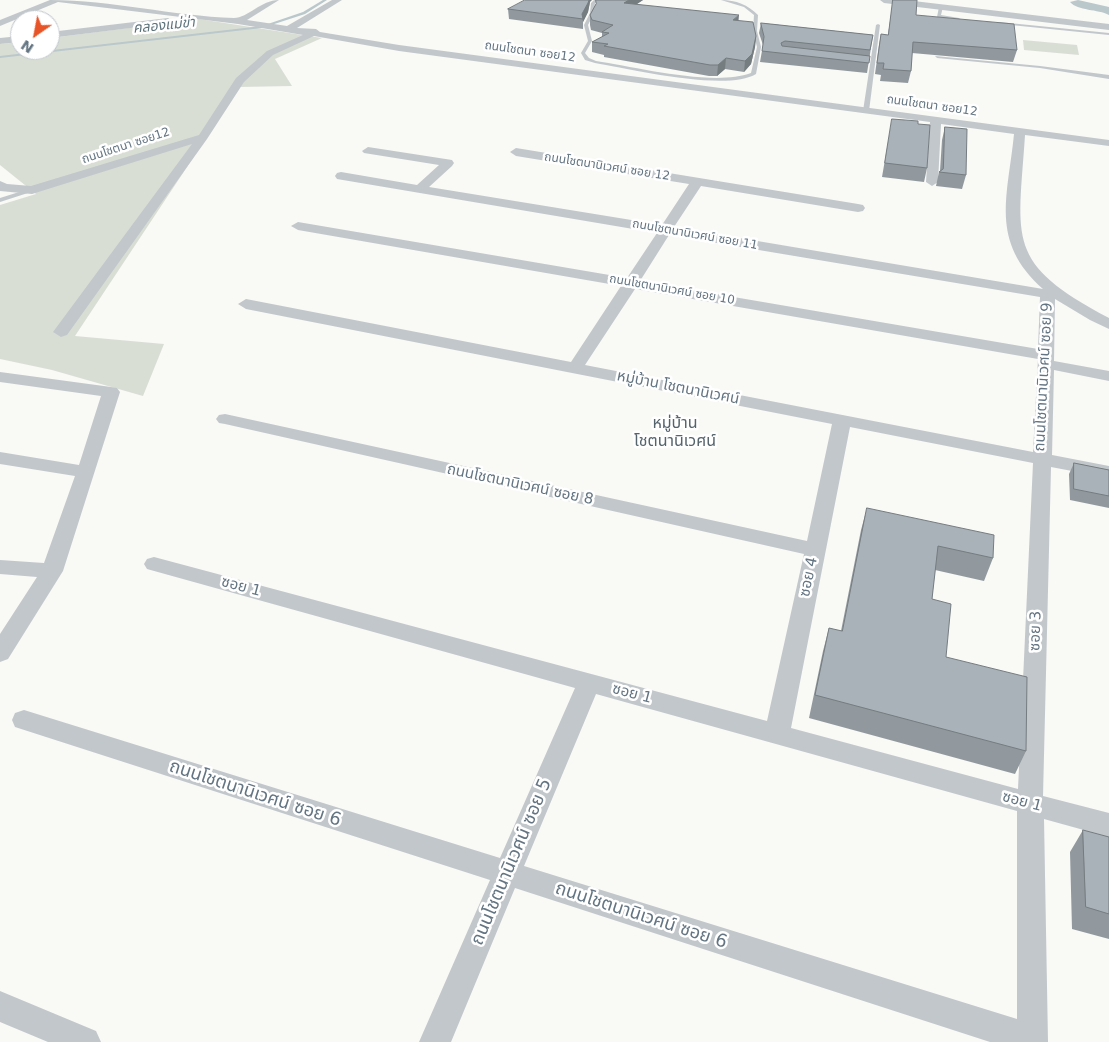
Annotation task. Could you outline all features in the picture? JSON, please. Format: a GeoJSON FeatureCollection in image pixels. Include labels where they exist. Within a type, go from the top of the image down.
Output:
{"type":"FeatureCollection","features":[{"type":"Feature","properties":{"kind":"street"},"geometry":{"type":"LineString","coordinates":[[0,24],[58,0],[200,17]]}},
{"type":"Feature","properties":{"kind":"street"},"geometry":{"type":"LineString","coordinates":[[238,21],[275,0]]}},
{"type":"Feature","properties":{"kind":"street"},"geometry":{"type":"LineString","coordinates":[[289,29],[338,0]]}},
{"type":"Feature","properties":{"kind":"street"},"geometry":{"type":"LineString","coordinates":[[884,0],[922,2],[941,7],[1109,27]]}},
{"type":"Feature","properties":{"kind":"street"},"geometry":{"type":"LineString","coordinates":[[60,34],[200,17]]}},
{"type":"Feature","properties":{"kind":"street","name":"ถนนโชตนา ซอย12"},"geometry":{"type":"LineString","coordinates":[[200,17],[316,32],[399,48],[1109,143]]}},
{"type":"Feature","properties":{"kind":"street"},"geometry":{"type":"LineString","coordinates":[[61,332],[203,136],[240,80],[270,54],[316,32]]}},
{"type":"Feature","properties":{"kind":"street"},"geometry":{"type":"LineString","coordinates":[[932,182],[936,121]]}},
{"type":"Feature","properties":{"kind":"street"},"geometry":{"type":"LineString","coordinates":[[1020,132],[1013,208],[1014,236],[1019,252],[1033,272],[1057,293],[1109,324]]}},
{"type":"Feature","properties":{"kind":"street","name":"ถนนโชตนา ซอย12"},"geometry":{"type":"LineString","coordinates":[[0,185],[4,188],[32,190],[203,136]]}},
{"type":"Feature","properties":{"kind":"street"},"geometry":{"type":"LineString","coordinates":[[368,151],[448,163],[420,189]]}},
{"type":"Feature","properties":{"kind":"street","name":"ถนนโชตนานิเวศน์ ซอย 12"},"geometry":{"type":"LineString","coordinates":[[516,152],[858,208]]}},
{"type":"Feature","properties":{"kind":"street","name":"ถนนโชตนานิเวศน์ ซอย 11"},"geometry":{"type":"LineString","coordinates":[[341,176],[1048,294]]}},
{"type":"Feature","properties":{"kind":"street"},"geometry":{"type":"LineString","coordinates":[[575,368],[698,182]]}},
{"type":"Feature","properties":{"kind":"street","name":"ถนนโชตนานิเวศน์ ซอย 10"},"geometry":{"type":"LineString","coordinates":[[298,226],[631,283],[1046,359],[1109,376]]}},
{"type":"Feature","properties":{"kind":"street","name":"ถนนโชตนานิเวศน์ ซอย 9"},"geometry":{"type":"LineString","coordinates":[[1041,459],[1048,294]]}},
{"type":"Feature","properties":{"kind":"street","name":"หมู่บ้าน โชตนานิเวศน์"},"geometry":{"type":"LineString","coordinates":[[246,304],[1109,472]]}},
{"type":"Feature","properties":{"kind":"street"},"geometry":{"type":"LineString","coordinates":[[0,377],[111,392],[52,571],[0,653]]}},
{"type":"Feature","properties":{"kind":"street","name":"ถนนโชตนานิเวศน์ ซอย 8"},"geometry":{"type":"LineString","coordinates":[[225,419],[815,550]]}},
{"type":"Feature","properties":{"kind":"street","name":"ซอย 4"},"geometry":{"type":"LineString","coordinates":[[777,734],[842,420]]}},
{"type":"Feature","properties":{"kind":"street"},"geometry":{"type":"LineString","coordinates":[[0,458],[86,472]]}},
{"type":"Feature","properties":{"kind":"street","name":"ซอย 3"},"geometry":{"type":"LineString","coordinates":[[1030,804],[1041,459]]}},
{"type":"Feature","properties":{"kind":"street","name":"ซอย 1"},"geometry":{"type":"LineString","coordinates":[[154,564],[1109,825]]}},
{"type":"Feature","properties":{"kind":"street"},"geometry":{"type":"LineString","coordinates":[[0,567],[52,571]]}},
{"type":"Feature","properties":{"kind":"street","name":"ถนนโชตนานิเวศน์ ซอย 5"},"geometry":{"type":"LineString","coordinates":[[435,1042],[589,683]]}},
{"type":"Feature","properties":{"kind":"street","name":"ถนนโชตนานิเวศน์ ซอย 6"},"geometry":{"type":"LineString","coordinates":[[24,720],[1033,1040],[1030,804]]}},
{"type":"Feature","properties":{"kind":"street"},"geometry":{"type":"LineString","coordinates":[[0,1006],[85,1042]]}},
{"type":"Feature","properties":{"kind":"lane"},"geometry":{"type":"LineString","coordinates":[[597,0],[592,3],[592,13],[586,25],[590,41],[583,53],[587,59],[614,66],[690,78],[739,79],[753,74],[760,47],[755,31],[756,14],[746,6],[723,0]]}},
{"type":"Feature","properties":{"kind":"lane"},"geometry":{"type":"LineString","coordinates":[[941,7],[941,17],[964,20]]}},
{"type":"Feature","properties":{"kind":"lane"},"geometry":{"type":"LineString","coordinates":[[992,22],[1109,34]]}},
{"type":"Feature","properties":{"kind":"lane"},"geometry":{"type":"LineString","coordinates":[[866,111],[878,25]]}},
{"type":"Feature","properties":{"kind":"lane"},"geometry":{"type":"LineString","coordinates":[[866,41],[876,42]]}},
{"type":"Feature","properties":{"kind":"lane"},"geometry":{"type":"LineString","coordinates":[[937,57],[1040,67],[1109,77]]}},
{"type":"Feature","properties":{"kind":"lane"},"geometry":{"type":"LineString","coordinates":[[863,63],[872,64]]}},
{"type":"Feature","properties":{"kind":"lane"},"geometry":{"type":"LineString","coordinates":[[0,200],[32,190]]}},
{"type":"Feature","properties":{"kind":"shaded area"},"geometry":{"type":"Polygon","coordinates":[[[1078,0],[1109,7],[1109,15],[1078,7],[1070,2],[1078,0]]]}},
{"type":"Feature","properties":{"kind":"shaded area"},"geometry":{"type":"Polygon","coordinates":[[[199,19],[322,38],[275,59],[292,86],[240,87],[75,336],[164,344],[143,396],[52,370],[0,359],[0,205],[36,194],[0,165],[0,44],[10,43],[10,60],[60,60],[60,37],[199,19]]]}},
{"type":"Feature","properties":{"kind":"shaded area"},"geometry":{"type":"Polygon","coordinates":[[[1023,40],[1077,45],[1079,55],[1024,50],[1023,40]]]}},
{"type":"Feature","properties":{"kind":"building"},"geometry":{"type":"Polygon","coordinates":[[[525,0],[589,0],[582,14],[583,19],[508,9],[525,0]]]}},
{"type":"Feature","properties":{"kind":"building"},"geometry":{"type":"Polygon","coordinates":[[[596,0],[629,0],[624,3],[739,15],[733,20],[753,22],[756,36],[752,54],[745,61],[726,58],[718,65],[710,65],[604,46],[608,44],[592,42],[609,33],[602,32],[613,25],[592,20],[590,15],[596,0]]]}},
{"type":"Feature","properties":{"kind":"building"},"geometry":{"type":"Polygon","coordinates":[[[893,0],[917,0],[916,15],[1014,24],[1017,50],[913,42],[911,71],[883,69],[884,63],[877,63],[881,34],[888,35],[893,0]]]}},
{"type":"Feature","properties":{"kind":"building"},"geometry":{"type":"Polygon","coordinates":[[[761,23],[873,35],[870,50],[785,41],[781,43],[782,46],[870,56],[869,63],[762,51],[764,37],[761,23]]]}},
{"type":"Feature","properties":{"kind":"building"},"geometry":{"type":"Polygon","coordinates":[[[892,119],[918,121],[918,124],[930,125],[927,168],[885,163],[892,119]]]}},
{"type":"Feature","properties":{"kind":"building"},"geometry":{"type":"Polygon","coordinates":[[[945,127],[967,129],[966,175],[939,172],[943,169],[945,127]]]}},
{"type":"Feature","properties":{"kind":"building"},"geometry":{"type":"Polygon","coordinates":[[[1074,463],[1109,470],[1109,496],[1074,489],[1074,463]]]}},
{"type":"Feature","properties":{"kind":"building"},"geometry":{"type":"Polygon","coordinates":[[[867,508],[994,535],[993,558],[938,546],[932,599],[951,604],[946,657],[1027,677],[1026,751],[815,695],[829,628],[842,631],[867,508]]]}},
{"type":"Feature","properties":{"kind":"building"},"geometry":{"type":"Polygon","coordinates":[[[1083,830],[1109,837],[1109,914],[1086,907],[1083,830]]]}},
{"type":"Feature","properties":{"kind":"waterway","name":"คลองแม่ข่า"},"geometry":{"type":"LineString","coordinates":[[0,57],[262,27],[304,13],[325,0]]}},
{"type":"Feature","properties":{"kind":"district","name":"หมู่บ้าน โชตนานิเวศน์"},"geometry":{"type":"Point","coordinates":[675,433]}}]}
